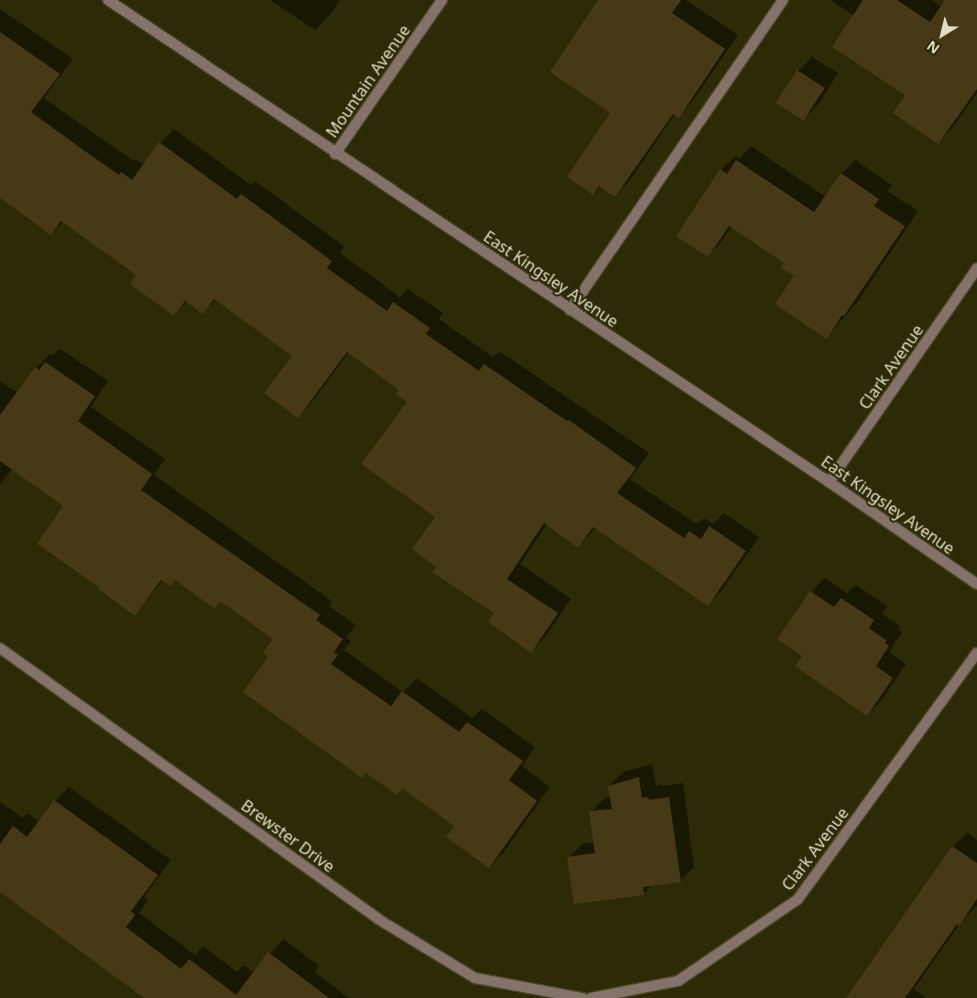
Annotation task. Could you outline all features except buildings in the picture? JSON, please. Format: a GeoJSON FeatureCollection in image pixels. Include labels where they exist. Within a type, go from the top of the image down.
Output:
{"type":"FeatureCollection","features":[{"type":"Feature","properties":{"kind":"street","name":"East Kingsley Avenue"},"geometry":{"type":"LineString","coordinates":[[108,0],[335,154],[829,482],[977,584]]}},
{"type":"Feature","properties":{"kind":"street","name":"Mountain Avenue"},"geometry":{"type":"LineString","coordinates":[[335,154],[442,0]]}},
{"type":"Feature","properties":{"kind":"street"},"geometry":{"type":"LineString","coordinates":[[570,310],[783,0]]}},
{"type":"Feature","properties":{"kind":"street","name":"Clark Avenue"},"geometry":{"type":"LineString","coordinates":[[829,482],[977,268]]}},
{"type":"Feature","properties":{"kind":"street","name":"Brewster Drive"},"geometry":{"type":"LineString","coordinates":[[0,648],[378,919],[475,978],[583,998]]}},
{"type":"Feature","properties":{"kind":"street","name":"Clark Avenue"},"geometry":{"type":"LineString","coordinates":[[591,998],[678,980],[798,899],[977,653]]}}]}
